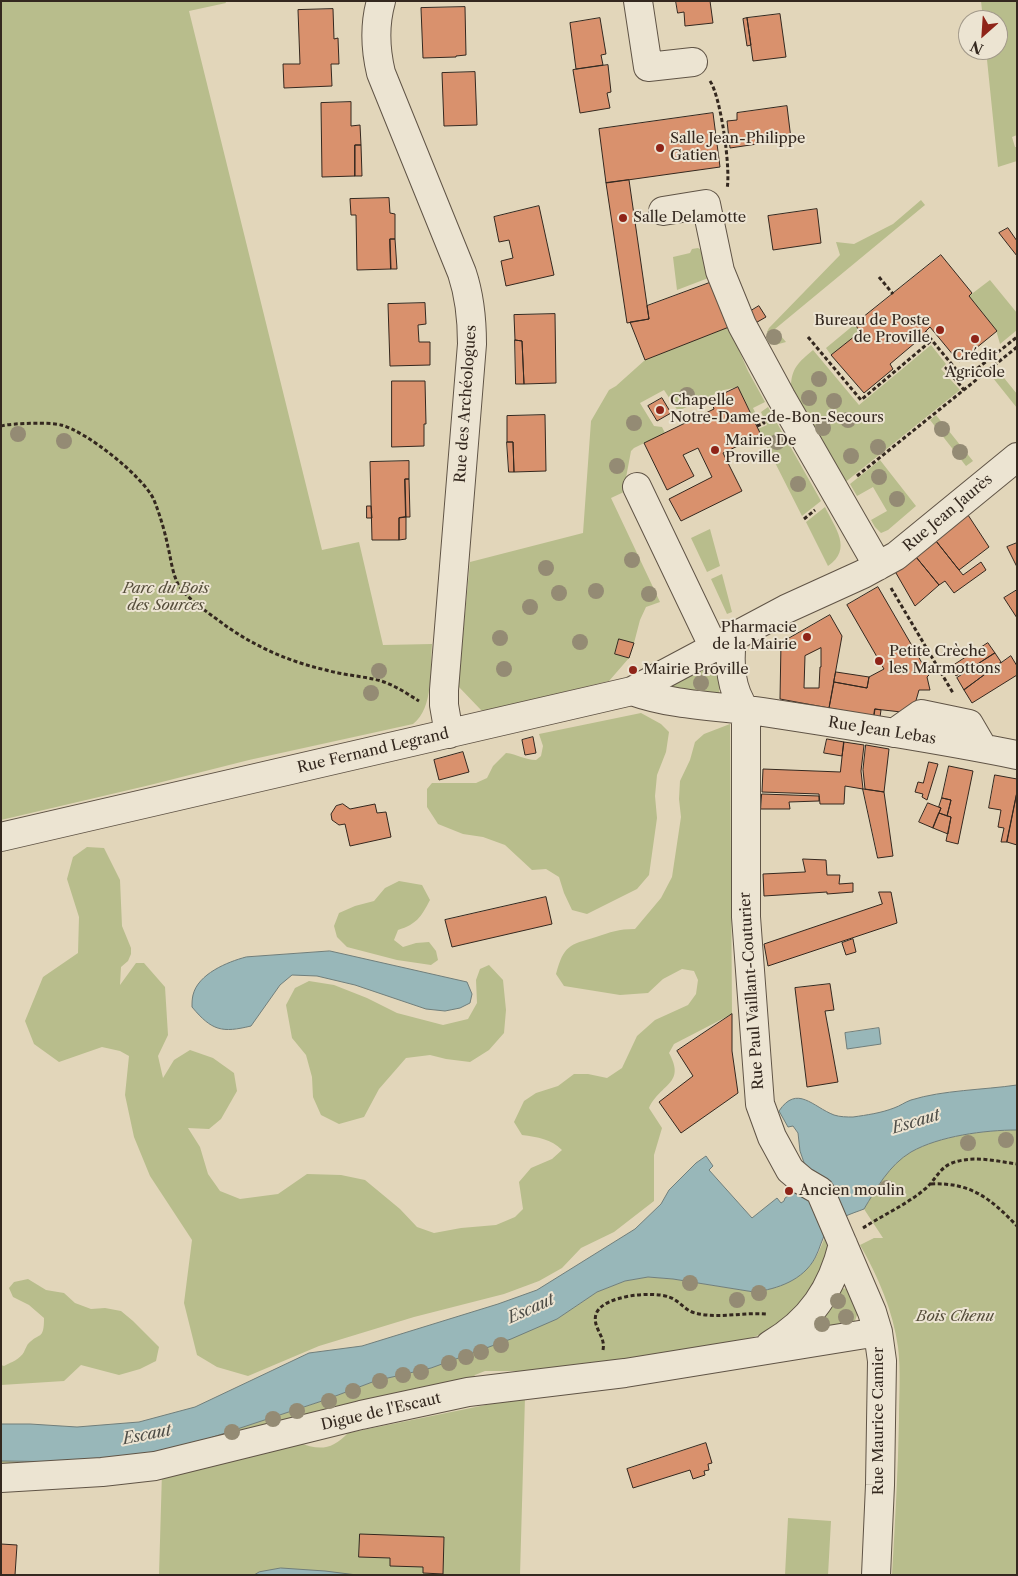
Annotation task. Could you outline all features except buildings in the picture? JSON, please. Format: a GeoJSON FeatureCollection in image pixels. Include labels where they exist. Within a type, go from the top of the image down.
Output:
{"type":"FeatureCollection","features":[{"type":"Feature","properties":{"kind":"street","name":"Rue des Archéologues"},"geometry":{"type":"LineString","coordinates":[[380,1],[375,25],[377,57],[381,73],[462,273],[472,314],[472,344],[444,705],[449,734]]}},
{"type":"Feature","properties":{"kind":"street"},"geometry":{"type":"LineString","coordinates":[[638,1],[648,67],[693,62]]}},
{"type":"Feature","properties":{"kind":"street"},"geometry":{"type":"LineString","coordinates":[[664,211],[706,204],[720,271],[742,325],[835,493],[878,566]]}},
{"type":"Feature","properties":{"kind":"street","name":"Rue Jean Jaurès"},"geometry":{"type":"LineString","coordinates":[[723,642],[793,605],[878,566],[904,550],[1016,460]]}},
{"type":"Feature","properties":{"kind":"street"},"geometry":{"type":"LineString","coordinates":[[637,487],[730,654],[735,693],[746,711]]}},
{"type":"Feature","properties":{"kind":"street","name":"Rue Fernand Legrand"},"geometry":{"type":"LineString","coordinates":[[1,837],[632,691],[723,642]]}},
{"type":"Feature","properties":{"kind":"street"},"geometry":{"type":"LineString","coordinates":[[632,691],[658,699],[746,711]]}},
{"type":"Feature","properties":{"kind":"street","name":"Rue Jean Lebas"},"geometry":{"type":"LineString","coordinates":[[746,711],[894,733],[1017,755]]}},
{"type":"Feature","properties":{"kind":"street","name":"Rue Paul Vaillant-Couturier"},"geometry":{"type":"LineString","coordinates":[[746,711],[746,917],[760,1104],[767,1127],[790,1170],[820,1192],[839,1235]]}},
{"type":"Feature","properties":{"kind":"street","name":"Rue Maurice Camier"},"geometry":{"type":"LineString","coordinates":[[839,1235],[872,1312],[878,1332],[882,1361],[876,1575]]}},
{"type":"Feature","properties":{"kind":"street","name":"Digue de l'Escaut"},"geometry":{"type":"LineString","coordinates":[[762,1349],[793,1331],[816,1305],[835,1274],[839,1235]]}},
{"type":"Feature","properties":{"kind":"street","name":"Digue de l'Escaut"},"geometry":{"type":"LineString","coordinates":[[1,1478],[102,1472],[155,1466],[399,1406],[468,1392],[590,1377],[878,1332]]}},
{"type":"Feature","properties":{"kind":"path"},"geometry":{"type":"LineString","coordinates":[[693,62],[712,83],[718,96],[729,174],[724,197],[717,202],[706,204]]}},
{"type":"Feature","properties":{"kind":"path"},"geometry":{"type":"LineString","coordinates":[[880,277],[893,294]]}},
{"type":"Feature","properties":{"kind":"path"},"geometry":{"type":"LineString","coordinates":[[925,332],[964,379],[1017,337]]}},
{"type":"Feature","properties":{"kind":"path"},"geometry":{"type":"LineString","coordinates":[[808,337],[861,400],[932,340]]}},
{"type":"Feature","properties":{"kind":"path"},"geometry":{"type":"LineString","coordinates":[[804,519],[1017,347]]}},
{"type":"Feature","properties":{"kind":"path"},"geometry":{"type":"LineString","coordinates":[[952,364],[946,368],[964,390]]}},
{"type":"Feature","properties":{"kind":"path"},"geometry":{"type":"LineString","coordinates":[[1,426],[18,423],[61,425],[82,434],[141,480],[150,492],[154,502],[178,584],[184,592],[242,636],[292,660],[325,670],[378,680],[426,705],[434,707],[444,705]]}},
{"type":"Feature","properties":{"kind":"path"},"geometry":{"type":"LineString","coordinates":[[878,566],[957,700]]}},
{"type":"Feature","properties":{"kind":"path"},"geometry":{"type":"LineString","coordinates":[[839,1235],[854,1234],[908,1201],[930,1184],[945,1166],[962,1160],[990,1159],[1017,1164]]}},
{"type":"Feature","properties":{"kind":"path"},"geometry":{"type":"LineString","coordinates":[[930,1184],[958,1187],[978,1192],[993,1203],[1017,1226]]}},
{"type":"Feature","properties":{"kind":"path"},"geometry":{"type":"LineString","coordinates":[[590,1377],[603,1352],[604,1344],[596,1326],[596,1315],[602,1306],[616,1299],[660,1294],[679,1301],[684,1308],[694,1313],[728,1316],[774,1315]]}},
{"type":"Feature","properties":{"kind":"green space","name":"Parc du Bois des Sources"},"geometry":{"type":"Polygon","coordinates":[[[1,1],[225,1],[226,3],[189,11],[322,550],[359,542],[383,645],[432,644],[428,698],[420,717],[413,724],[249,760],[1,820],[1,1]]]}},
{"type":"Feature","properties":{"kind":"green space"},"geometry":{"type":"Polygon","coordinates":[[[981,1],[1017,1],[1017,135],[1012,137],[1015,147],[1017,147],[1017,161],[998,167],[987,60],[1008,60],[1008,10],[982,10],[981,1]]]}},
{"type":"Feature","properties":{"kind":"green space"},"geometry":{"type":"Polygon","coordinates":[[[921,200],[925,205],[775,329],[786,342],[775,345],[767,332],[769,328],[840,255],[836,242],[854,244],[893,224],[921,200]]]}},
{"type":"Feature","properties":{"kind":"green space"},"geometry":{"type":"Polygon","coordinates":[[[698,248],[711,277],[677,290],[673,257],[690,253],[692,249],[698,248]]]}},
{"type":"Feature","properties":{"kind":"green space"},"geometry":{"type":"Polygon","coordinates":[[[990,280],[1017,313],[1017,330],[1000,344],[996,330],[969,296],[990,280]]]}},
{"type":"Feature","properties":{"kind":"green space"},"geometry":{"type":"Polygon","coordinates":[[[855,324],[860,332],[831,355],[826,348],[855,324]]]}},
{"type":"Feature","properties":{"kind":"green space"},"geometry":{"type":"Polygon","coordinates":[[[729,327],[748,371],[765,402],[753,408],[760,422],[756,424],[738,387],[724,390],[678,411],[664,390],[640,403],[654,426],[662,427],[665,433],[631,451],[625,483],[626,491],[611,498],[660,602],[646,607],[640,620],[634,643],[619,639],[615,654],[629,658],[609,681],[485,711],[481,710],[458,686],[470,562],[583,533],[591,421],[609,390],[645,360],[729,327]]]}},
{"type":"Feature","properties":{"kind":"green space"},"geometry":{"type":"Polygon","coordinates":[[[931,345],[946,364],[941,369],[960,390],[843,484],[791,388],[794,370],[813,350],[859,405],[931,345]]]}},
{"type":"Feature","properties":{"kind":"green space"},"geometry":{"type":"Polygon","coordinates":[[[996,368],[1017,394],[1017,408],[989,373],[996,368]]]}},
{"type":"Feature","properties":{"kind":"green space"},"geometry":{"type":"Polygon","coordinates":[[[768,407],[821,501],[802,516],[758,429],[767,425],[761,412],[768,407]]]}},
{"type":"Feature","properties":{"kind":"green space"},"geometry":{"type":"Polygon","coordinates":[[[936,415],[973,461],[966,466],[930,420],[936,415]]]}},
{"type":"Feature","properties":{"kind":"green space"},"geometry":{"type":"Polygon","coordinates":[[[880,460],[916,506],[888,530],[881,533],[871,520],[887,511],[873,487],[857,496],[850,484],[880,460]]]}},
{"type":"Feature","properties":{"kind":"green space"},"geometry":{"type":"Polygon","coordinates":[[[825,507],[837,530],[841,545],[839,553],[828,566],[806,522],[825,507]]]}},
{"type":"Feature","properties":{"kind":"green space"},"geometry":{"type":"Polygon","coordinates":[[[710,529],[720,566],[707,572],[691,538],[710,529]]]}},
{"type":"Feature","properties":{"kind":"green space"},"geometry":{"type":"Polygon","coordinates":[[[722,574],[732,612],[727,614],[711,579],[722,574]]]}},
{"type":"Feature","properties":{"kind":"green space"},"geometry":{"type":"Polygon","coordinates":[[[714,660],[720,665],[719,696],[657,689],[714,660]]]}},
{"type":"Feature","properties":{"kind":"green space"},"geometry":{"type":"Polygon","coordinates":[[[641,713],[661,724],[669,732],[666,752],[657,775],[655,796],[657,818],[649,875],[637,889],[587,914],[572,910],[559,877],[546,869],[532,870],[505,845],[483,837],[463,834],[438,824],[427,807],[427,789],[432,783],[476,783],[487,778],[493,766],[506,753],[536,760],[541,756],[543,746],[539,734],[641,713]]]}},
{"type":"Feature","properties":{"kind":"green space"},"geometry":{"type":"Polygon","coordinates":[[[730,724],[732,1014],[674,1044],[669,1053],[674,1063],[675,1071],[673,1077],[649,1108],[662,1128],[654,1155],[654,1201],[614,1232],[581,1248],[562,1268],[539,1281],[504,1294],[414,1317],[319,1346],[248,1376],[217,1367],[197,1355],[184,1303],[192,1240],[150,1176],[134,1137],[125,1095],[129,1056],[120,1051],[102,1047],[59,1062],[34,1044],[25,1021],[43,977],[78,953],[79,917],[67,879],[73,857],[87,847],[104,848],[120,880],[122,926],[131,948],[131,954],[128,961],[121,967],[120,985],[136,963],[144,963],[165,987],[168,1035],[158,1056],[163,1078],[174,1060],[190,1050],[213,1058],[234,1073],[237,1091],[221,1119],[209,1129],[188,1128],[200,1147],[208,1174],[220,1191],[240,1199],[278,1194],[307,1174],[341,1175],[365,1180],[400,1209],[417,1227],[434,1233],[461,1228],[496,1225],[515,1217],[523,1209],[519,1182],[531,1168],[552,1159],[562,1150],[544,1139],[522,1135],[514,1122],[524,1101],[536,1093],[558,1086],[574,1074],[588,1074],[607,1078],[622,1068],[637,1036],[655,1020],[688,1005],[696,994],[698,980],[694,971],[682,969],[663,979],[648,993],[620,995],[564,986],[556,974],[562,957],[569,948],[579,942],[610,932],[635,929],[661,898],[672,877],[681,817],[680,781],[690,760],[695,742],[704,734],[730,724]]]}},
{"type":"Feature","properties":{"kind":"green space"},"geometry":{"type":"Polygon","coordinates":[[[399,881],[422,885],[430,900],[418,919],[398,930],[394,940],[403,947],[429,942],[436,951],[438,960],[431,965],[397,960],[347,947],[337,937],[334,926],[339,913],[374,901],[385,888],[399,881]]]}},
{"type":"Feature","properties":{"kind":"green space"},"geometry":{"type":"Polygon","coordinates":[[[489,965],[503,980],[506,1010],[504,1033],[489,1050],[470,1062],[430,1055],[406,1058],[379,1089],[364,1117],[339,1124],[321,1115],[313,1097],[312,1077],[306,1055],[292,1038],[286,1005],[295,988],[309,981],[334,985],[367,998],[397,1013],[443,1025],[468,1019],[477,1003],[476,980],[480,969],[489,965]]]}},
{"type":"Feature","properties":{"kind":"green space","name":"Bois Chenu"},"geometry":{"type":"Polygon","coordinates":[[[1017,1130],[1017,1575],[892,1575],[899,1439],[899,1356],[889,1307],[879,1281],[860,1245],[874,1238],[883,1238],[864,1209],[890,1170],[903,1157],[922,1146],[963,1135],[1017,1130]]]}},
{"type":"Feature","properties":{"kind":"green space"},"geometry":{"type":"Polygon","coordinates":[[[828,1229],[830,1252],[807,1301],[770,1331],[745,1340],[554,1371],[485,1371],[475,1375],[468,1385],[170,1458],[1,1473],[1,1461],[33,1462],[151,1455],[210,1438],[325,1400],[375,1381],[431,1368],[557,1319],[597,1292],[625,1281],[648,1277],[673,1279],[754,1292],[772,1289],[803,1273],[817,1256],[828,1229]]]}},
{"type":"Feature","properties":{"kind":"green space"},"geometry":{"type":"Polygon","coordinates":[[[28,1279],[46,1290],[64,1293],[75,1303],[91,1309],[105,1308],[121,1311],[159,1347],[156,1361],[140,1369],[119,1375],[81,1365],[64,1381],[1,1385],[1,1365],[4,1366],[20,1357],[28,1344],[40,1335],[43,1330],[44,1318],[29,1305],[13,1297],[9,1288],[14,1282],[28,1279]]]}},
{"type":"Feature","properties":{"kind":"green space"},"geometry":{"type":"Polygon","coordinates":[[[839,1288],[849,1289],[859,1309],[855,1321],[851,1324],[807,1330],[839,1288]]]}},
{"type":"Feature","properties":{"kind":"green space"},"geometry":{"type":"Polygon","coordinates":[[[525,1397],[520,1575],[159,1575],[162,1472],[298,1442],[319,1448],[331,1446],[348,1433],[525,1397]]]}},
{"type":"Feature","properties":{"kind":"green space"},"geometry":{"type":"Polygon","coordinates":[[[788,1518],[831,1521],[828,1575],[785,1575],[788,1518]]]}},
{"type":"Feature","properties":{"kind":"water"},"geometry":{"type":"Polygon","coordinates":[[[330,951],[467,982],[472,994],[470,1003],[460,1008],[445,1011],[426,1009],[355,985],[317,976],[292,975],[280,985],[251,1026],[232,1029],[218,1028],[206,1021],[192,1007],[193,995],[201,981],[214,970],[230,962],[246,957],[330,951]]]}},
{"type":"Feature","properties":{"kind":"water"},"geometry":{"type":"Polygon","coordinates":[[[879,1028],[881,1044],[847,1049],[845,1033],[879,1028]]]}},
{"type":"Feature","properties":{"kind":"water","name":"Escaut"},"geometry":{"type":"Polygon","coordinates":[[[1017,1085],[1017,1130],[991,1131],[948,1138],[922,1146],[903,1157],[878,1186],[864,1209],[844,1217],[831,1225],[810,1266],[797,1278],[781,1286],[754,1292],[673,1279],[648,1277],[625,1281],[597,1292],[557,1319],[511,1339],[431,1368],[375,1381],[325,1400],[152,1455],[82,1462],[1,1461],[1,1424],[77,1427],[139,1422],[195,1407],[309,1353],[362,1346],[537,1290],[635,1229],[661,1204],[669,1190],[696,1163],[706,1156],[713,1166],[709,1170],[752,1218],[777,1198],[781,1203],[794,1192],[800,1197],[808,1174],[800,1151],[798,1133],[793,1126],[788,1127],[779,1111],[792,1099],[799,1098],[805,1100],[834,1115],[853,1117],[884,1111],[911,1100],[936,1094],[1017,1085]]]}},
{"type":"Feature","properties":{"kind":"water"},"geometry":{"type":"Polygon","coordinates":[[[281,1568],[357,1575],[254,1575],[259,1572],[281,1568]]]}},
{"type":"Feature","properties":{"kind":"place","name":"Salle Jean-Philippe Gatien"},"geometry":{"type":"Point","coordinates":[660,148]}},
{"type":"Feature","properties":{"kind":"place","name":"Salle Delamotte"},"geometry":{"type":"Point","coordinates":[623,218]}},
{"type":"Feature","properties":{"kind":"place","name":"Bureau de Poste de Proville"},"geometry":{"type":"Point","coordinates":[940,330]}},
{"type":"Feature","properties":{"kind":"place","name":"Crédit Agricole"},"geometry":{"type":"Point","coordinates":[975,339]}},
{"type":"Feature","properties":{"kind":"place","name":"Chapelle Notre-Dame-de-Bon-Secours"},"geometry":{"type":"Point","coordinates":[660,410]}},
{"type":"Feature","properties":{"kind":"place","name":"Mairie De Proville"},"geometry":{"type":"Point","coordinates":[715,450]}},
{"type":"Feature","properties":{"kind":"place","name":"Pharmacie de la Mairie"},"geometry":{"type":"Point","coordinates":[807,637]}},
{"type":"Feature","properties":{"kind":"place","name":"Petite Crèche les Marmottons"},"geometry":{"type":"Point","coordinates":[879,661]}},
{"type":"Feature","properties":{"kind":"place","name":"Mairie Proville"},"geometry":{"type":"Point","coordinates":[633,670]}},
{"type":"Feature","properties":{"kind":"place","name":"Ancien moulin"},"geometry":{"type":"Point","coordinates":[789,1191]}}]}
